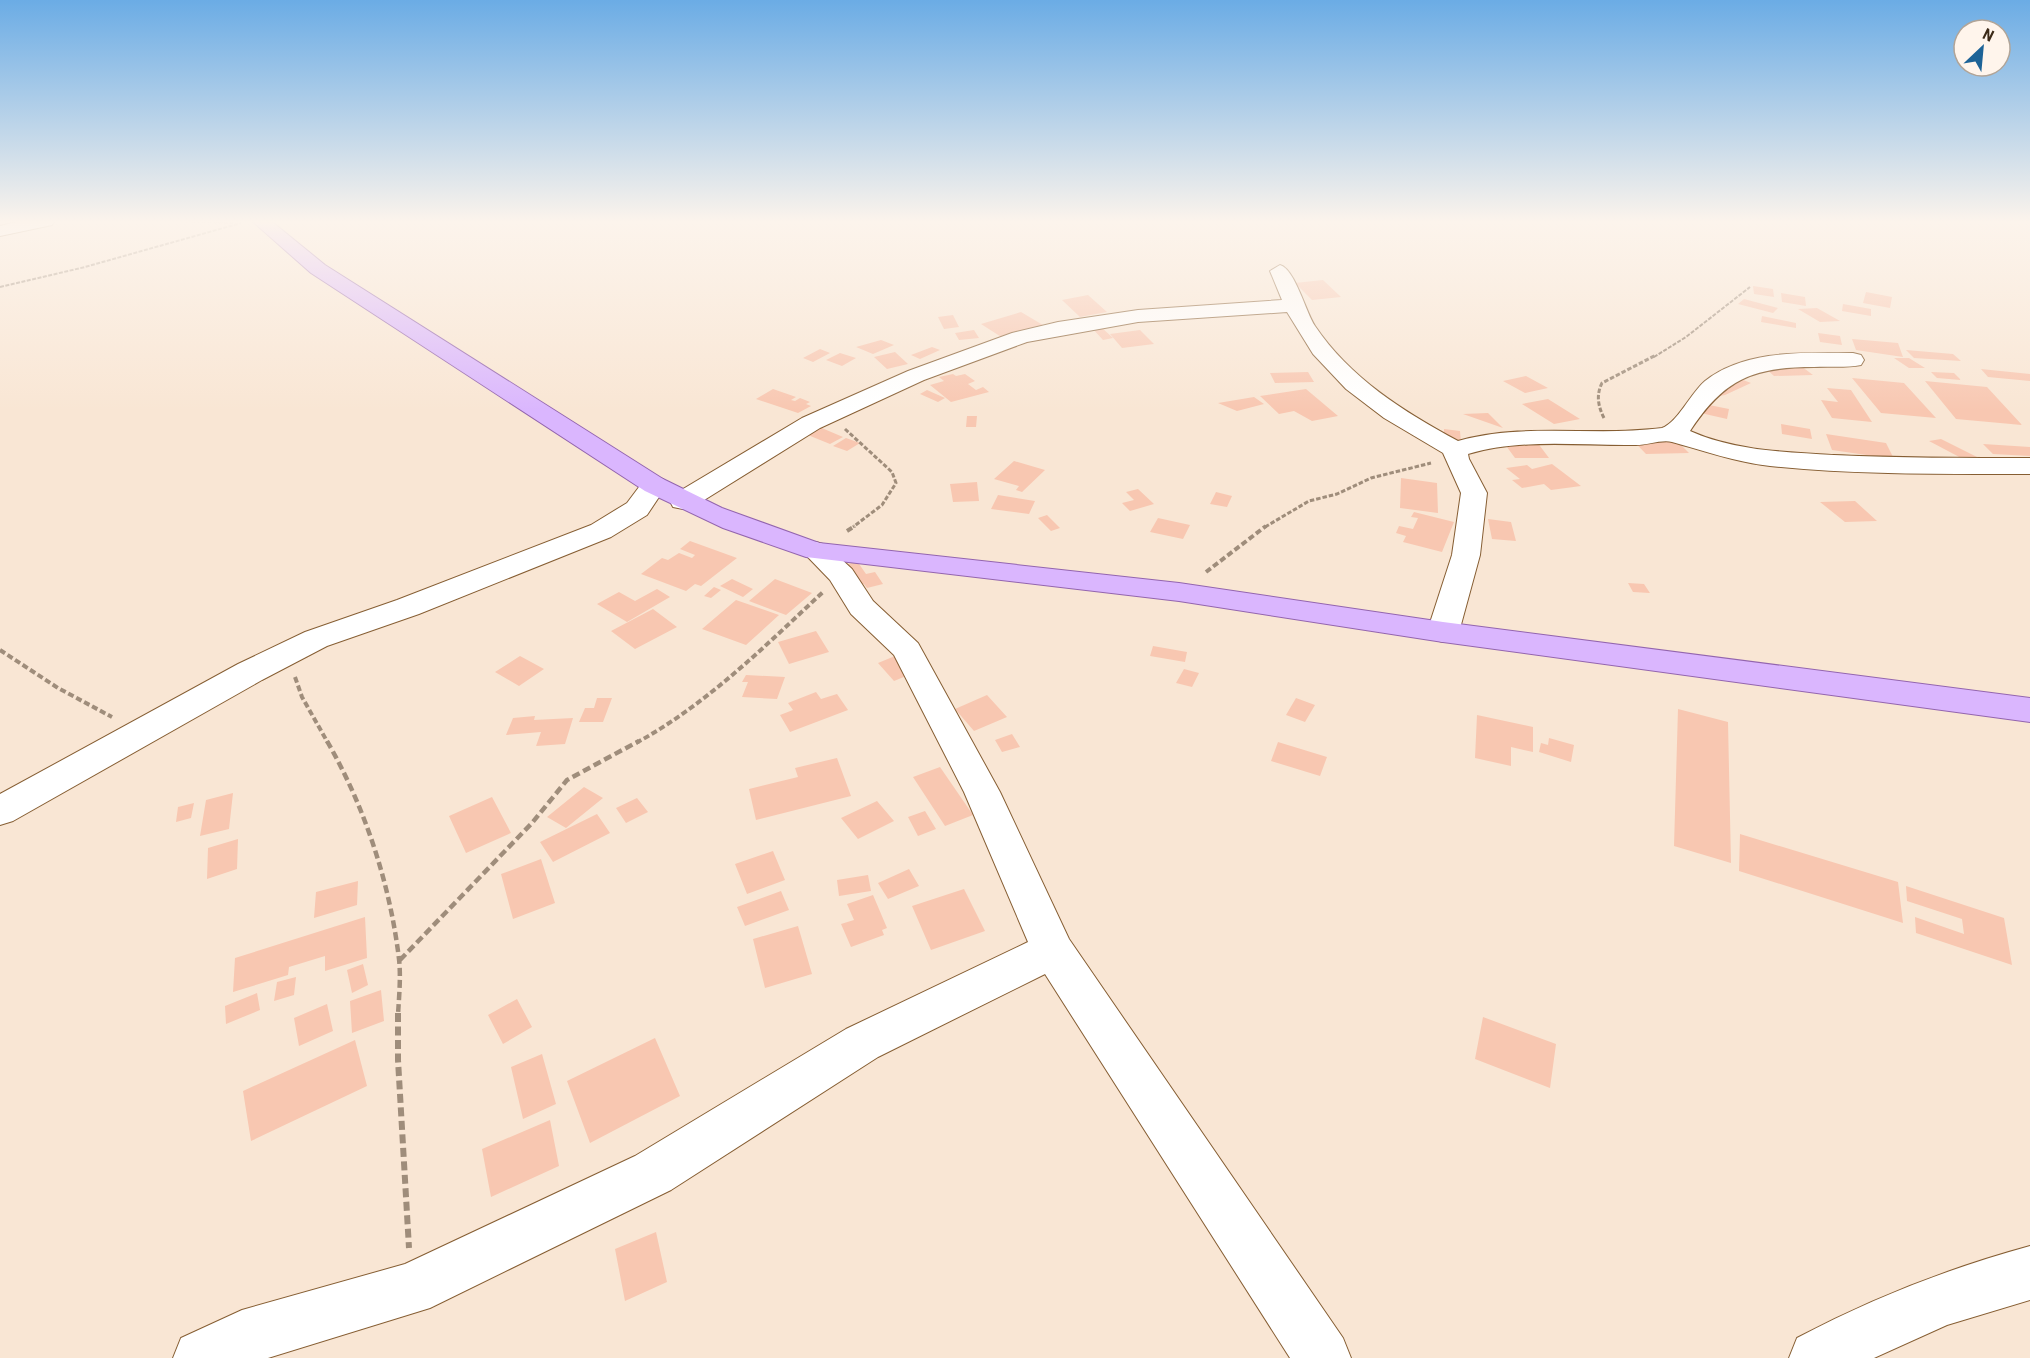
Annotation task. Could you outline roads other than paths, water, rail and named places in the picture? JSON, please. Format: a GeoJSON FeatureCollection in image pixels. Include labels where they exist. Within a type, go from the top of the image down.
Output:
{"type":"FeatureCollection","features":[{"type":"Feature","properties":{"kind":"main road"},"geometry":{"type":"LineString","coordinates":[[342,284],[683,501],[829,563],[1179,592],[1443,632],[2030,710]]}},
{"type":"Feature","properties":{"kind":"street"},"geometry":{"type":"LineString","coordinates":[[1286,284],[1306,329],[1337,366],[1368,396],[1456,454],[1474,493],[1466,555],[1443,632]]}},
{"type":"Feature","properties":{"kind":"street"},"geometry":{"type":"LineString","coordinates":[[683,501],[811,423],[831,417],[896,385],[986,349],[1028,336],[1149,316],[1296,306]]}},
{"type":"Feature","properties":{"kind":"street"},"geometry":{"type":"LineString","coordinates":[[1456,454],[1472,444],[1525,439],[1673,433],[1679,430],[1705,391],[1750,366],[1774,360],[1853,360]]}},
{"type":"Feature","properties":{"kind":"street"},"geometry":{"type":"LineString","coordinates":[[1673,433],[1718,450],[1769,457],[1898,465],[2030,466]]}},
{"type":"Feature","properties":{"kind":"street"},"geometry":{"type":"LineString","coordinates":[[0,811],[316,639],[419,603],[601,531],[637,509],[654,484]]}},
{"type":"Feature","properties":{"kind":"street"},"geometry":{"type":"LineString","coordinates":[[829,563],[862,607],[907,650],[982,792],[1053,950],[1323,1358]]}},
{"type":"Feature","properties":{"kind":"street"},"geometry":{"type":"LineString","coordinates":[[201,1358],[242,1338],[411,1289],[653,1173],[862,1043],[1053,950]]}},
{"type":"Feature","properties":{"kind":"street"},"geometry":{"type":"LineString","coordinates":[[1817,1358],[1865,1331],[1965,1290],[2030,1273]]}}]}
